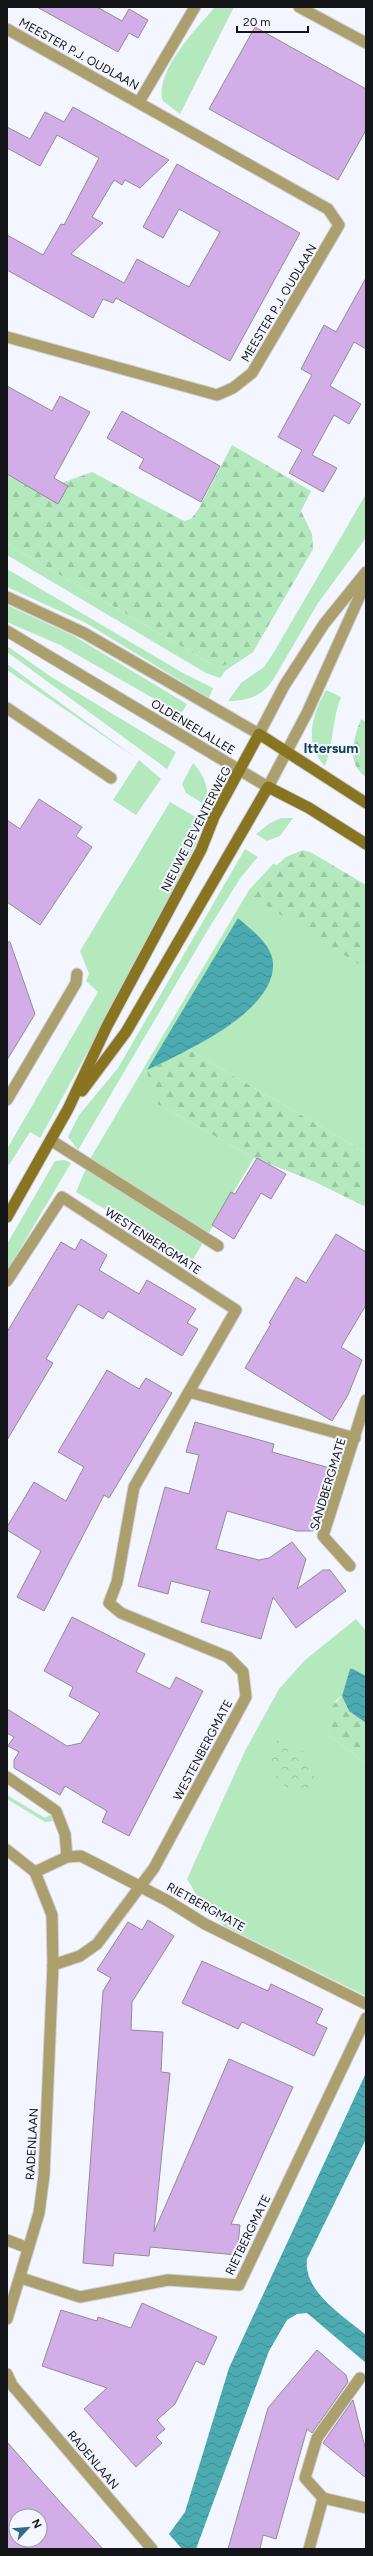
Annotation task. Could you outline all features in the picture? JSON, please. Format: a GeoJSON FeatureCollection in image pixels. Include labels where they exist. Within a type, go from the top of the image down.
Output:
{"type":"FeatureCollection","features":[{"type":"Feature","properties":{"kind":"main road"},"geometry":{"type":"LineString","coordinates":[[259,734],[366,803]]}},
{"type":"Feature","properties":{"kind":"main road","name":"NIEUWE DEVENTERWEG"},"geometry":{"type":"LineString","coordinates":[[7,1218],[52,1141],[107,1026],[202,850],[214,818],[259,734]]}},
{"type":"Feature","properties":{"kind":"main road","name":"NIEUWE DEVENTERWEG"},"geometry":{"type":"LineString","coordinates":[[68,1109],[126,1032],[268,787]]}},
{"type":"Feature","properties":{"kind":"main road","name":"OLDENEELALLEE"},"geometry":{"type":"LineString","coordinates":[[268,787],[309,808],[366,844]]}},
{"type":"Feature","properties":{"kind":"street","name":"MEESTER P.J. OUDLAAN"},"geometry":{"type":"LineString","coordinates":[[139,102],[195,7]]}},
{"type":"Feature","properties":{"kind":"street"},"geometry":{"type":"LineString","coordinates":[[298,7],[366,43]]}},
{"type":"Feature","properties":{"kind":"street","name":"MEESTER P.J. OUDLAAN"},"geometry":{"type":"LineString","coordinates":[[7,29],[328,209],[339,225],[331,241],[252,373],[233,388],[217,395],[7,337]]}},
{"type":"Feature","properties":{"kind":"street","name":"NIEUWE DEVENTERWEG"},"geometry":{"type":"LineString","coordinates":[[259,734],[284,686],[324,624],[366,572]]}},
{"type":"Feature","properties":{"kind":"street","name":"NIEUWE DEVENTERWEG"},"geometry":{"type":"LineString","coordinates":[[268,787],[288,752],[366,582]]}},
{"type":"Feature","properties":{"kind":"street"},"geometry":{"type":"LineString","coordinates":[[7,598],[84,633],[259,734]]}},
{"type":"Feature","properties":{"kind":"street","name":"OLDENEELALLEE"},"geometry":{"type":"LineString","coordinates":[[7,632],[268,787]]}},
{"type":"Feature","properties":{"kind":"street"},"geometry":{"type":"LineString","coordinates":[[7,708],[111,778]]}},
{"type":"Feature","properties":{"kind":"street"},"geometry":{"type":"LineString","coordinates":[[7,1100],[76,983],[77,974]]}},
{"type":"Feature","properties":{"kind":"street"},"geometry":{"type":"LineString","coordinates":[[52,1141],[218,1246]]}},
{"type":"Feature","properties":{"kind":"street","name":"WESTENBERGMATE"},"geometry":{"type":"LineString","coordinates":[[7,1282],[62,1197],[236,1310],[134,1487],[117,1582],[109,1603],[121,1613],[228,1657],[242,1672],[246,1697],[154,1868],[140,1888]]}},
{"type":"Feature","properties":{"kind":"street"},"geometry":{"type":"LineString","coordinates":[[189,1392],[355,1438]]}},
{"type":"Feature","properties":{"kind":"street","name":"SANDBERGMATE"},"geometry":{"type":"LineString","coordinates":[[350,1566],[323,1536],[366,1400]]}},
{"type":"Feature","properties":{"kind":"street"},"geometry":{"type":"LineString","coordinates":[[7,1778],[56,1811],[65,1834],[67,1857]]}},
{"type":"Feature","properties":{"kind":"street"},"geometry":{"type":"LineString","coordinates":[[7,1850],[35,1872],[67,1857],[81,1856],[140,1888],[97,1944],[80,1956],[53,1965]]}},
{"type":"Feature","properties":{"kind":"street","name":"RADENLAAN"},"geometry":{"type":"LineString","coordinates":[[7,2319],[21,2278],[28,2248],[39,2214],[44,2175],[53,1965],[52,1915],[35,1872]]}},
{"type":"Feature","properties":{"kind":"street","name":"RIETBERGMATE"},"geometry":{"type":"LineString","coordinates":[[140,1888],[168,1900],[205,1924],[366,2004]]}},
{"type":"Feature","properties":{"kind":"street","name":"RIETBERGMATE"},"geometry":{"type":"LineString","coordinates":[[21,2278],[80,2297],[168,2280],[239,2285],[366,2018]]}},
{"type":"Feature","properties":{"kind":"street"},"geometry":{"type":"LineString","coordinates":[[7,2240],[28,2248]]}},
{"type":"Feature","properties":{"kind":"street","name":"RADENLAAN"},"geometry":{"type":"LineString","coordinates":[[7,2374],[12,2385],[149,2545]]}},
{"type":"Feature","properties":{"kind":"street"},"geometry":{"type":"LineString","coordinates":[[360,2378],[317,2438],[305,2478],[323,2498],[366,2508]]}},
{"type":"Feature","properties":{"kind":"street"},"geometry":{"type":"LineString","coordinates":[[309,2549],[323,2498]]}},
{"type":"Feature","properties":{"kind":"green space"},"geometry":{"type":"Polygon","coordinates":[[[215,7],[234,7],[180,114],[163,101],[162,89],[165,77],[171,64],[188,38],[215,7]]]}},
{"type":"Feature","properties":{"kind":"green space"},"geometry":{"type":"Polygon","coordinates":[[[232,445],[311,491],[301,511],[312,534],[313,549],[253,652],[229,664],[215,666],[7,544],[7,453],[59,484],[92,472],[184,521],[191,519],[198,510],[232,445]]]}},
{"type":"Feature","properties":{"kind":"green space"},"geometry":{"type":"Polygon","coordinates":[[[366,494],[366,538],[318,603],[273,680],[259,694],[248,699],[228,701],[241,683],[264,667],[274,652],[366,494]]]}},
{"type":"Feature","properties":{"kind":"green space"},"geometry":{"type":"Polygon","coordinates":[[[7,544],[215,666],[253,652],[225,671],[220,678],[206,673],[7,555],[7,544]]]}},
{"type":"Feature","properties":{"kind":"green space"},"geometry":{"type":"Polygon","coordinates":[[[7,569],[183,673],[213,688],[209,698],[86,623],[7,587],[7,569]]]}},
{"type":"Feature","properties":{"kind":"green space"},"geometry":{"type":"Polygon","coordinates":[[[7,605],[74,636],[187,704],[181,714],[60,645],[7,622],[7,605]]]}},
{"type":"Feature","properties":{"kind":"green space"},"geometry":{"type":"Polygon","coordinates":[[[7,646],[53,678],[176,752],[167,769],[7,652],[7,646]]]}},
{"type":"Feature","properties":{"kind":"green space"},"geometry":{"type":"Polygon","coordinates":[[[7,664],[139,760],[7,670],[7,664]]]}},
{"type":"Feature","properties":{"kind":"green space"},"geometry":{"type":"Polygon","coordinates":[[[326,690],[341,697],[325,766],[318,757],[314,748],[312,729],[317,709],[326,690]]]}},
{"type":"Feature","properties":{"kind":"green space"},"geometry":{"type":"Polygon","coordinates":[[[361,719],[366,722],[366,777],[355,765],[353,757],[354,742],[361,719]]]}},
{"type":"Feature","properties":{"kind":"green space"},"geometry":{"type":"Polygon","coordinates":[[[139,760],[161,779],[136,815],[113,800],[139,760]]]}},
{"type":"Feature","properties":{"kind":"green space"},"geometry":{"type":"Polygon","coordinates":[[[193,763],[201,773],[207,788],[207,806],[186,793],[182,784],[193,763]]]}},
{"type":"Feature","properties":{"kind":"green space"},"geometry":{"type":"Polygon","coordinates":[[[170,802],[199,819],[196,844],[119,995],[40,1138],[30,1132],[9,1165],[7,1164],[7,1149],[98,992],[86,981],[89,974],[80,951],[170,802]]]}},
{"type":"Feature","properties":{"kind":"green space"},"geometry":{"type":"Polygon","coordinates":[[[281,818],[293,818],[280,836],[267,841],[256,834],[270,823],[281,818]]]}},
{"type":"Feature","properties":{"kind":"green space"},"geometry":{"type":"Polygon","coordinates":[[[245,849],[258,857],[241,877],[209,928],[78,1150],[68,1137],[79,1115],[118,1068],[245,849]]]}},
{"type":"Feature","properties":{"kind":"green space"},"geometry":{"type":"Polygon","coordinates":[[[303,850],[295,859],[282,865],[254,897],[366,969],[366,1153],[189,1050],[233,1023],[266,946],[238,918],[152,1101],[254,1158],[192,1261],[76,1192],[90,1159],[249,890],[273,864],[277,865],[286,857],[303,850]]]}},
{"type":"Feature","properties":{"kind":"green space"},"geometry":{"type":"Polygon","coordinates":[[[303,850],[312,853],[366,885],[366,969],[253,897],[282,865],[295,859],[303,850]]]}},
{"type":"Feature","properties":{"kind":"green space"},"geometry":{"type":"Polygon","coordinates":[[[189,1050],[366,1153],[366,1207],[313,1181],[254,1158],[152,1101],[147,1070],[189,1050]]]}},
{"type":"Feature","properties":{"kind":"green space"},"geometry":{"type":"Polygon","coordinates":[[[65,1160],[71,1163],[7,1271],[7,1244],[55,1161],[65,1160]]]}},
{"type":"Feature","properties":{"kind":"green space"},"geometry":{"type":"Polygon","coordinates":[[[356,1619],[366,1631],[366,1676],[353,1669],[350,1670],[342,1696],[336,1700],[329,1735],[366,1764],[366,1996],[224,1926],[199,1899],[187,1879],[245,1751],[279,1689],[305,1660],[356,1619]]]}},
{"type":"Feature","properties":{"kind":"green space"},"geometry":{"type":"Polygon","coordinates":[[[342,1696],[349,1711],[366,1723],[366,1764],[329,1735],[331,1708],[342,1696]]]}},
{"type":"Feature","properties":{"kind":"green space"},"geometry":{"type":"Polygon","coordinates":[[[280,1738],[290,1742],[311,1761],[315,1778],[307,1797],[290,1790],[278,1779],[274,1772],[271,1765],[269,1747],[280,1738]]]}},
{"type":"Feature","properties":{"kind":"green space"},"geometry":{"type":"Polygon","coordinates":[[[7,1795],[45,1818],[50,1815],[54,1821],[45,1822],[7,1799],[7,1795]]]}},
{"type":"Feature","properties":{"kind":"water"},"geometry":{"type":"Polygon","coordinates":[[[238,918],[265,943],[272,956],[273,963],[270,981],[260,998],[244,1014],[225,1028],[203,1042],[147,1070],[238,918]]]}},
{"type":"Feature","properties":{"kind":"water"},"geometry":{"type":"Polygon","coordinates":[[[350,1669],[353,1669],[366,1676],[366,1723],[349,1711],[342,1696],[350,1669]]]}},
{"type":"Feature","properties":{"kind":"water"},"geometry":{"type":"Polygon","coordinates":[[[366,2073],[366,2139],[307,2259],[307,2271],[311,2282],[318,2293],[366,2335],[366,2363],[307,2313],[297,2314],[287,2320],[269,2351],[196,2549],[182,2549],[169,2534],[185,2512],[229,2368],[366,2073]]]}},
{"type":"Feature","properties":{"kind":"building"},"geometry":{"type":"Polygon","coordinates":[[[37,7],[97,7],[122,21],[129,9],[148,20],[138,38],[129,33],[118,52],[37,7]]]}},
{"type":"Feature","properties":{"kind":"building"},"geometry":{"type":"Polygon","coordinates":[[[255,27],[366,89],[366,130],[338,180],[209,109],[255,27]]]}},
{"type":"Feature","properties":{"kind":"building"},"geometry":{"type":"Polygon","coordinates":[[[73,107],[169,160],[140,188],[125,180],[122,185],[114,180],[92,217],[103,223],[71,254],[124,283],[137,259],[189,287],[220,232],[179,209],[163,238],[143,227],[177,164],[300,233],[230,361],[116,298],[113,303],[103,299],[93,318],[7,270],[7,235],[43,255],[61,224],[64,225],[99,158],[57,135],[40,166],[7,148],[7,127],[30,139],[45,112],[64,122],[73,107]]]}},
{"type":"Feature","properties":{"kind":"building"},"geometry":{"type":"Polygon","coordinates":[[[366,278],[366,349],[354,342],[330,386],[361,404],[349,424],[334,415],[312,455],[337,468],[323,492],[289,473],[302,450],[278,437],[312,375],[301,369],[324,325],[336,332],[366,278]]]}},
{"type":"Feature","properties":{"kind":"building"},"geometry":{"type":"Polygon","coordinates":[[[7,386],[52,411],[60,396],[90,412],[54,478],[68,486],[58,504],[7,474],[7,386]]]}},
{"type":"Feature","properties":{"kind":"building"},"geometry":{"type":"Polygon","coordinates":[[[122,411],[220,466],[201,502],[139,468],[144,459],[107,438],[122,411]]]}},
{"type":"Feature","properties":{"kind":"building"},"geometry":{"type":"Polygon","coordinates":[[[39,799],[82,827],[76,836],[92,847],[40,925],[7,902],[7,820],[20,829],[39,799]]]}},
{"type":"Feature","properties":{"kind":"building"},"geometry":{"type":"Polygon","coordinates":[[[7,942],[10,942],[35,1014],[7,1060],[7,942]]]}},
{"type":"Feature","properties":{"kind":"building"},"geometry":{"type":"Polygon","coordinates":[[[257,1158],[286,1174],[271,1199],[261,1193],[234,1239],[212,1225],[231,1192],[235,1194],[257,1158]]]}},
{"type":"Feature","properties":{"kind":"building"},"geometry":{"type":"Polygon","coordinates":[[[336,1234],[366,1252],[366,1305],[341,1347],[362,1360],[348,1395],[332,1421],[245,1368],[296,1277],[306,1283],[336,1234]]]}},
{"type":"Feature","properties":{"kind":"building"},"geometry":{"type":"Polygon","coordinates":[[[81,1239],[107,1255],[99,1270],[139,1294],[147,1280],[196,1309],[187,1323],[198,1329],[182,1356],[108,1311],[103,1319],[78,1304],[46,1359],[53,1363],[7,1440],[7,1332],[61,1242],[75,1250],[81,1239]]]}},
{"type":"Feature","properties":{"kind":"building"},"geometry":{"type":"Polygon","coordinates":[[[107,1370],[139,1389],[146,1378],[172,1393],[109,1498],[104,1495],[44,1611],[17,1597],[41,1551],[7,1530],[7,1527],[34,1482],[66,1501],[84,1467],[58,1452],[107,1370]]]}},
{"type":"Feature","properties":{"kind":"building"},"geometry":{"type":"Polygon","coordinates":[[[195,1422],[274,1444],[272,1452],[330,1468],[313,1531],[297,1531],[227,1511],[216,1549],[259,1560],[269,1558],[292,1542],[306,1559],[297,1589],[323,1570],[330,1570],[346,1591],[296,1628],[273,1597],[261,1639],[201,1622],[210,1591],[171,1581],[168,1594],[138,1586],[165,1487],[189,1494],[199,1455],[186,1452],[195,1422]]]}},
{"type":"Feature","properties":{"kind":"building"},"geometry":{"type":"Polygon","coordinates":[[[72,1617],[145,1654],[136,1672],[170,1689],[176,1677],[203,1691],[129,1836],[102,1822],[107,1811],[65,1786],[60,1795],[14,1768],[14,1760],[19,1752],[8,1746],[14,1737],[7,1733],[7,1709],[67,1746],[81,1743],[100,1713],[69,1696],[73,1687],[44,1671],[72,1617]]]}},
{"type":"Feature","properties":{"kind":"building"},"geometry":{"type":"Polygon","coordinates":[[[148,1920],[174,1936],[132,2002],[131,2030],[163,2032],[161,2072],[170,2073],[154,2232],[229,2059],[293,2087],[231,2224],[240,2225],[237,2255],[150,2247],[149,2256],[114,2253],[113,2266],[83,2263],[103,1991],[111,1978],[97,1970],[128,1922],[142,1930],[148,1920]]]}},
{"type":"Feature","properties":{"kind":"building"},"geometry":{"type":"Polygon","coordinates":[[[202,1961],[268,1991],[271,1984],[323,2009],[316,2023],[327,2028],[314,2056],[242,2022],[238,2029],[182,2003],[202,1961]]]}},
{"type":"Feature","properties":{"kind":"building"},"geometry":{"type":"Polygon","coordinates":[[[142,2303],[217,2337],[204,2365],[196,2361],[175,2404],[157,2420],[165,2429],[156,2437],[162,2443],[136,2467],[84,2409],[107,2388],[42,2366],[61,2310],[97,2321],[98,2317],[131,2328],[142,2303]]]}},
{"type":"Feature","properties":{"kind":"building"},"geometry":{"type":"Polygon","coordinates":[[[317,2350],[346,2375],[348,2382],[312,2433],[307,2429],[276,2539],[263,2535],[260,2549],[228,2549],[268,2408],[317,2350]]]}},
{"type":"Feature","properties":{"kind":"building"},"geometry":{"type":"Polygon","coordinates":[[[353,2400],[366,2451],[366,2478],[323,2443],[353,2400]]]}},
{"type":"Feature","properties":{"kind":"building"},"geometry":{"type":"Polygon","coordinates":[[[7,2442],[52,2493],[103,2549],[7,2549],[7,2442]]]}},
{"type":"Feature","properties":{"kind":"district","name":"Ittersum"},"geometry":{"type":"Point","coordinates":[331,748]}}]}
